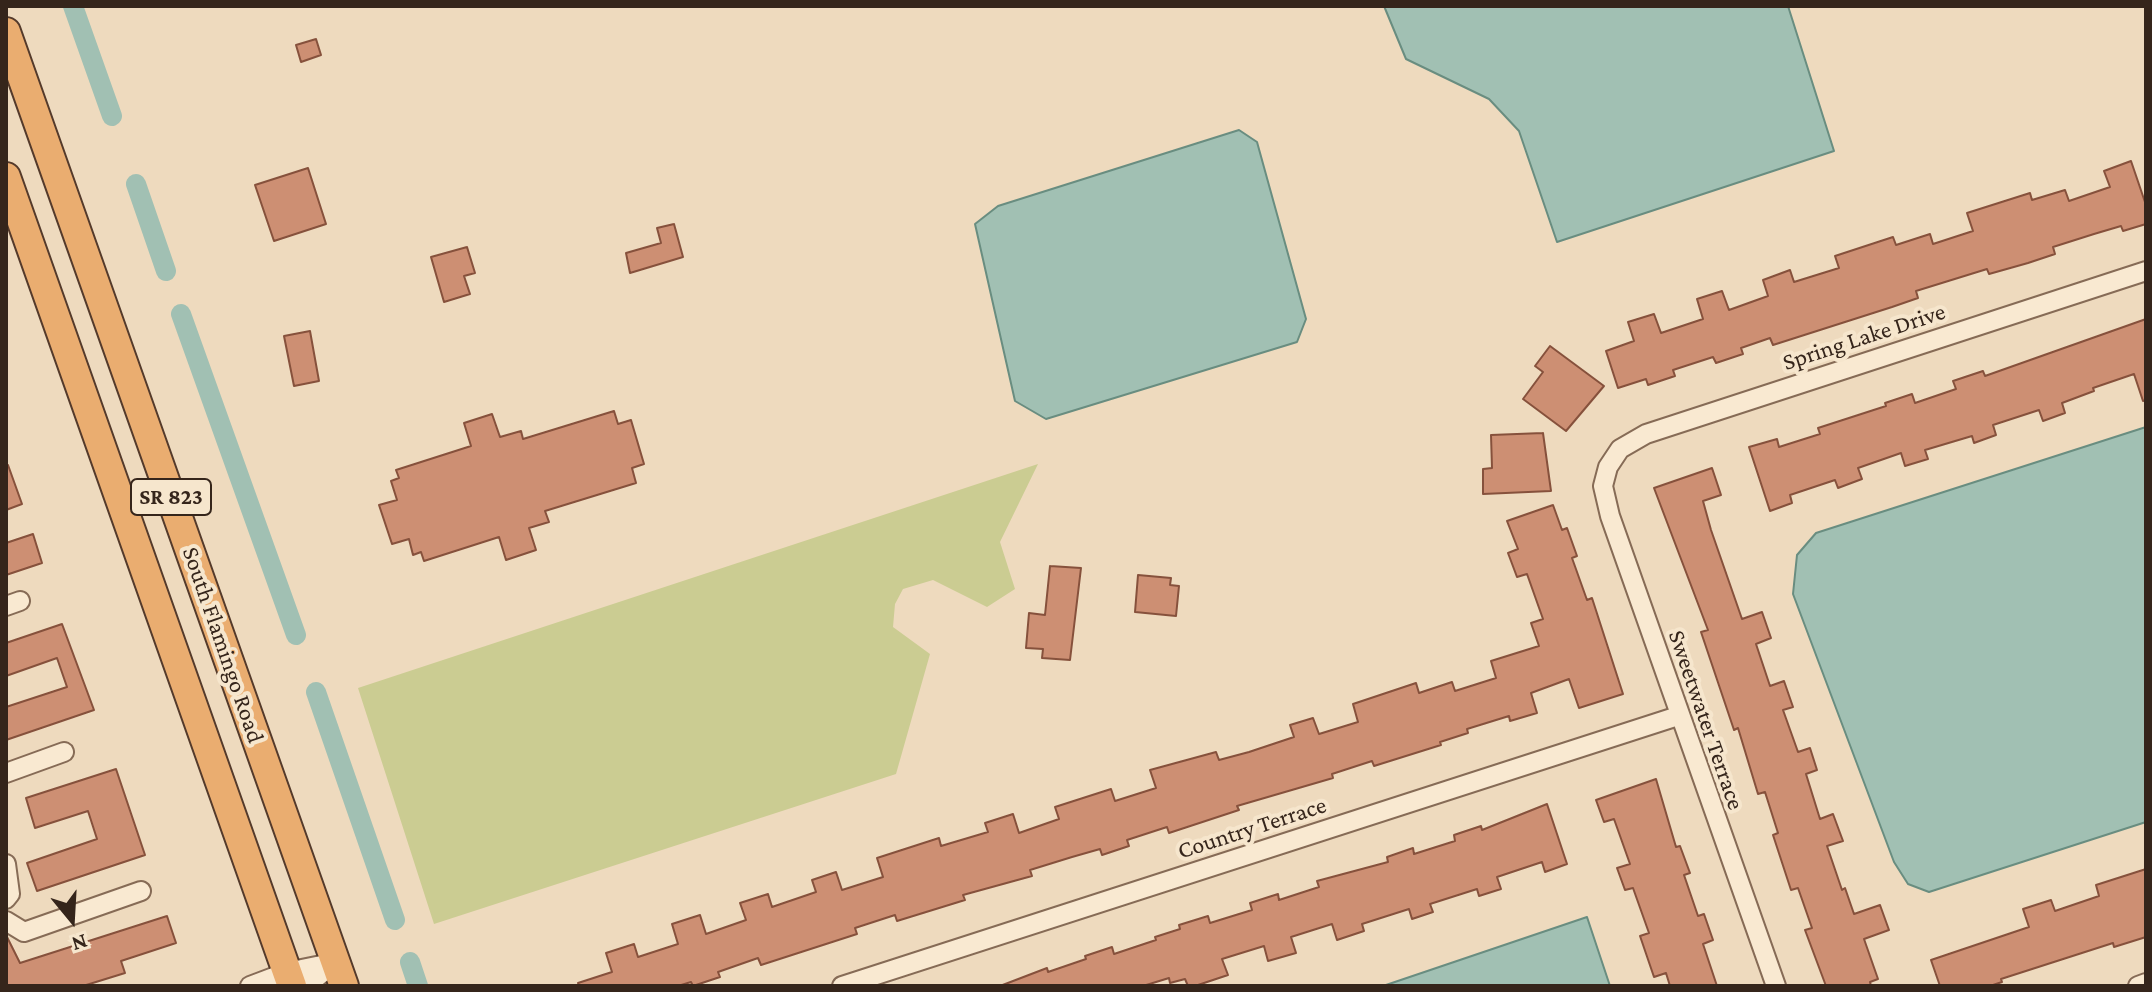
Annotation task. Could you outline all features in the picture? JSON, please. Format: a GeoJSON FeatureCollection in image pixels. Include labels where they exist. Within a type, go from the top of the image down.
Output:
{"type":"FeatureCollection","features":[{"type":"Feature","properties":{"kind":"highway","name":"South Flamingo Road"},"geometry":{"type":"LineString","coordinates":[[6,32],[340,974]]}},
{"type":"Feature","properties":{"kind":"highway","name":"South Flamingo Road"},"geometry":{"type":"LineString","coordinates":[[6,177],[295,981]]}},
{"type":"Feature","properties":{"kind":"street","name":"Spring Lake Drive"},"geometry":{"type":"LineString","coordinates":[[1608,467],[1620,449],[1646,434],[2146,271]]}},
{"type":"Feature","properties":{"kind":"street","name":"Sweetwater Terrace"},"geometry":{"type":"LineString","coordinates":[[1608,467],[1604,498],[1678,716],[1776,986]]}},
{"type":"Feature","properties":{"kind":"street","name":"Country Terrace"},"geometry":{"type":"LineString","coordinates":[[842,986],[1678,716]]}},
{"type":"Feature","properties":{"kind":"street"},"geometry":{"type":"LineString","coordinates":[[6,773],[64,752]]}},
{"type":"Feature","properties":{"kind":"street"},"geometry":{"type":"LineString","coordinates":[[6,864],[10,894],[6,899]]}},
{"type":"Feature","properties":{"kind":"street"},"geometry":{"type":"LineString","coordinates":[[6,921],[24,932],[141,891]]}},
{"type":"Feature","properties":{"kind":"street"},"geometry":{"type":"LineString","coordinates":[[250,986],[340,974]]}},
{"type":"Feature","properties":{"kind":"street"},"geometry":{"type":"LineString","coordinates":[[2138,986],[2146,983]]}},
{"type":"Feature","properties":{"kind":"green space"},"geometry":{"type":"Polygon","coordinates":[[[1038,464],[1000,542],[1015,589],[987,607],[933,580],[903,589],[895,604],[893,627],[930,654],[896,774],[434,924],[358,688],[1038,464]]]}},
{"type":"Feature","properties":{"kind":"shaded area"},"geometry":{"type":"Polygon","coordinates":[[[1384,6],[1788,6],[1834,151],[1557,242],[1519,131],[1489,99],[1406,59],[1384,6]]]}},
{"type":"Feature","properties":{"kind":"shaded area"},"geometry":{"type":"Polygon","coordinates":[[[1239,130],[1257,142],[1306,319],[1297,342],[1046,419],[1015,401],[975,224],[998,206],[1239,130]]]}},
{"type":"Feature","properties":{"kind":"shaded area"},"geometry":{"type":"Polygon","coordinates":[[[2146,427],[2146,822],[1929,892],[1908,884],[1894,862],[1793,594],[1797,555],[1816,533],[2146,427]]]}},
{"type":"Feature","properties":{"kind":"shaded area"},"geometry":{"type":"Polygon","coordinates":[[[1587,917],[1610,986],[1383,986],[1587,917]]]}},
{"type":"Feature","properties":{"kind":"building"},"geometry":{"type":"Polygon","coordinates":[[[316,39],[321,55],[301,62],[296,45],[316,39]]]}},
{"type":"Feature","properties":{"kind":"building"},"geometry":{"type":"Polygon","coordinates":[[[2131,161],[2146,205],[2146,224],[2123,231],[2121,226],[2053,247],[2055,254],[2028,263],[1989,274],[1987,269],[1916,291],[1918,298],[1773,345],[1770,338],[1741,348],[1743,354],[1716,363],[1713,357],[1673,370],[1675,376],[1648,385],[1646,379],[1618,388],[1606,351],[1634,341],[1628,322],[1654,314],[1661,333],[1703,319],[1697,299],[1722,291],[1729,310],[1768,296],[1763,280],[1790,270],[1794,282],[1839,268],[1835,256],[1893,237],[1896,245],[1930,234],[1933,244],[1973,231],[1967,213],[2030,193],[2032,200],[2065,190],[2069,201],[2110,187],[2104,171],[2131,161]]]}},
{"type":"Feature","properties":{"kind":"building"},"geometry":{"type":"Polygon","coordinates":[[[308,168],[326,224],[274,241],[255,185],[308,168]]]}},
{"type":"Feature","properties":{"kind":"building"},"geometry":{"type":"Polygon","coordinates":[[[674,224],[683,257],[630,273],[626,253],[661,243],[657,228],[674,224]]]}},
{"type":"Feature","properties":{"kind":"building"},"geometry":{"type":"Polygon","coordinates":[[[467,247],[475,273],[464,276],[470,294],[444,302],[431,257],[467,247]]]}},
{"type":"Feature","properties":{"kind":"building"},"geometry":{"type":"Polygon","coordinates":[[[2146,319],[2146,400],[2143,401],[2134,374],[2062,403],[2065,413],[2043,421],[2039,410],[1993,425],[1996,435],[1974,443],[1972,436],[1925,450],[1928,459],[1905,466],[1901,453],[1858,468],[1862,479],[1838,488],[1835,480],[1790,495],[1792,503],[1770,511],[1749,447],[1777,439],[1779,447],[1820,434],[1818,428],[1886,406],[1885,403],[1912,394],[1915,403],[1956,389],[1953,381],[1983,371],[1985,376],[2146,319]]]}},
{"type":"Feature","properties":{"kind":"building"},"geometry":{"type":"Polygon","coordinates":[[[310,331],[319,381],[294,386],[284,336],[310,331]]]}},
{"type":"Feature","properties":{"kind":"building"},"geometry":{"type":"Polygon","coordinates":[[[1550,346],[1604,386],[1566,431],[1523,399],[1543,372],[1535,366],[1550,346]]]}},
{"type":"Feature","properties":{"kind":"building"},"geometry":{"type":"Polygon","coordinates":[[[614,411],[618,424],[631,420],[644,464],[632,468],[636,483],[545,511],[549,522],[529,528],[536,550],[506,560],[499,537],[424,561],[421,552],[413,555],[409,539],[392,544],[379,505],[397,500],[391,481],[399,478],[396,470],[471,446],[464,423],[492,414],[500,437],[521,431],[523,439],[614,411]]]}},
{"type":"Feature","properties":{"kind":"building"},"geometry":{"type":"Polygon","coordinates":[[[1543,433],[1551,491],[1483,494],[1483,469],[1492,468],[1491,435],[1543,433]]]}},
{"type":"Feature","properties":{"kind":"building"},"geometry":{"type":"Polygon","coordinates":[[[6,466],[22,504],[6,510],[6,466]]]}},
{"type":"Feature","properties":{"kind":"building"},"geometry":{"type":"Polygon","coordinates":[[[1712,468],[1721,495],[1703,501],[1711,530],[1742,619],[1762,612],[1771,638],[1756,644],[1770,686],[1784,681],[1793,707],[1783,710],[1798,752],[1810,748],[1817,770],[1806,774],[1820,819],[1833,814],[1843,841],[1827,846],[1842,890],[1845,888],[1854,914],[1880,905],[1889,930],[1864,939],[1878,979],[1870,982],[1871,986],[1826,986],[1805,930],[1812,928],[1798,888],[1791,890],[1773,835],[1778,833],[1765,792],[1758,794],[1738,728],[1734,730],[1701,632],[1708,630],[1654,488],[1712,468]]]}},
{"type":"Feature","properties":{"kind":"building"},"geometry":{"type":"Polygon","coordinates":[[[1553,505],[1562,530],[1567,528],[1577,556],[1572,558],[1587,600],[1592,598],[1623,694],[1579,708],[1569,679],[1531,693],[1537,713],[1510,721],[1509,716],[1467,729],[1468,733],[1440,742],[1441,745],[1374,766],[1372,761],[1332,774],[1333,778],[1237,806],[1239,810],[1169,833],[1167,827],[1127,840],[1129,846],[1102,855],[1100,849],[1030,870],[1032,876],[963,895],[965,900],[897,921],[895,915],[855,928],[857,934],[761,965],[758,958],[718,972],[720,977],[693,986],[691,982],[678,986],[579,986],[578,983],[612,972],[606,953],[634,944],[638,957],[678,944],[672,924],[700,915],[706,934],[746,920],[740,903],[768,894],[772,907],[816,892],[812,880],[836,872],[842,890],[883,877],[877,858],[939,838],[941,846],[988,832],[985,823],[1013,814],[1019,833],[1059,819],[1055,807],[1111,789],[1115,801],[1156,788],[1150,770],[1216,752],[1219,760],[1249,752],[1294,737],[1290,725],[1313,718],[1319,734],[1358,722],[1353,704],[1416,683],[1419,693],[1452,682],[1455,691],[1496,678],[1491,661],[1539,646],[1531,623],[1543,619],[1527,574],[1517,577],[1508,553],[1518,549],[1507,521],[1553,505]]]}},
{"type":"Feature","properties":{"kind":"building"},"geometry":{"type":"Polygon","coordinates":[[[33,534],[42,563],[6,575],[6,543],[33,534]]]}},
{"type":"Feature","properties":{"kind":"building"},"geometry":{"type":"Polygon","coordinates":[[[1050,566],[1081,568],[1070,660],[1042,658],[1043,649],[1026,648],[1029,613],[1045,615],[1050,566]]]}},
{"type":"Feature","properties":{"kind":"building"},"geometry":{"type":"Polygon","coordinates":[[[1138,575],[1171,578],[1170,585],[1179,586],[1176,616],[1135,612],[1138,575]]]}},
{"type":"Feature","properties":{"kind":"building"},"geometry":{"type":"Polygon","coordinates":[[[62,624],[94,710],[6,740],[6,707],[67,687],[57,658],[6,676],[6,643],[62,624]]]}},
{"type":"Feature","properties":{"kind":"building"},"geometry":{"type":"Polygon","coordinates":[[[116,769],[145,855],[37,891],[27,863],[97,839],[88,811],[35,828],[26,798],[116,769]]]}},
{"type":"Feature","properties":{"kind":"building"},"geometry":{"type":"Polygon","coordinates":[[[1656,779],[1676,847],[1680,846],[1690,873],[1684,875],[1698,916],[1704,914],[1713,940],[1703,944],[1717,986],[1670,986],[1666,973],[1654,977],[1640,936],[1649,933],[1633,888],[1625,890],[1617,868],[1630,864],[1614,819],[1604,822],[1596,800],[1656,779]]]}},
{"type":"Feature","properties":{"kind":"building"},"geometry":{"type":"Polygon","coordinates":[[[1547,804],[1567,864],[1545,872],[1542,862],[1497,877],[1501,889],[1479,896],[1477,889],[1430,904],[1433,912],[1412,919],[1409,909],[1362,924],[1364,931],[1337,940],[1332,924],[1291,937],[1296,953],[1268,961],[1264,946],[1222,959],[1228,975],[1195,986],[1188,986],[1185,979],[1170,983],[1169,978],[1143,986],[1000,986],[1047,968],[1048,972],[1086,959],[1085,956],[1112,947],[1114,954],[1156,940],[1155,937],[1180,929],[1179,925],[1208,916],[1210,923],[1252,910],[1250,903],[1278,894],[1279,900],[1319,887],[1317,881],[1388,862],[1387,857],[1413,848],[1414,854],[1455,841],[1454,835],[1481,826],[1482,830],[1547,804]]]}},
{"type":"Feature","properties":{"kind":"building"},"geometry":{"type":"Polygon","coordinates":[[[2146,869],[2146,937],[2114,947],[2113,943],[2001,979],[2002,982],[1990,986],[1940,986],[1931,960],[2029,927],[2023,909],[2051,900],[2055,911],[2099,896],[2096,885],[2146,869]]]}},
{"type":"Feature","properties":{"kind":"building"},"geometry":{"type":"Polygon","coordinates":[[[167,916],[176,943],[121,961],[125,973],[83,986],[6,986],[6,935],[20,963],[167,916]]]}},
{"type":"Feature","properties":{"kind":"waterway"},"geometry":{"type":"LineString","coordinates":[[73,6],[112,116]]}},
{"type":"Feature","properties":{"kind":"waterway"},"geometry":{"type":"LineString","coordinates":[[136,184],[166,271]]}},
{"type":"Feature","properties":{"kind":"waterway"},"geometry":{"type":"LineString","coordinates":[[181,314],[296,635]]}},
{"type":"Feature","properties":{"kind":"waterway"},"geometry":{"type":"LineString","coordinates":[[316,692],[395,920]]}},
{"type":"Feature","properties":{"kind":"waterway"},"geometry":{"type":"LineString","coordinates":[[410,962],[418,986]]}}]}
